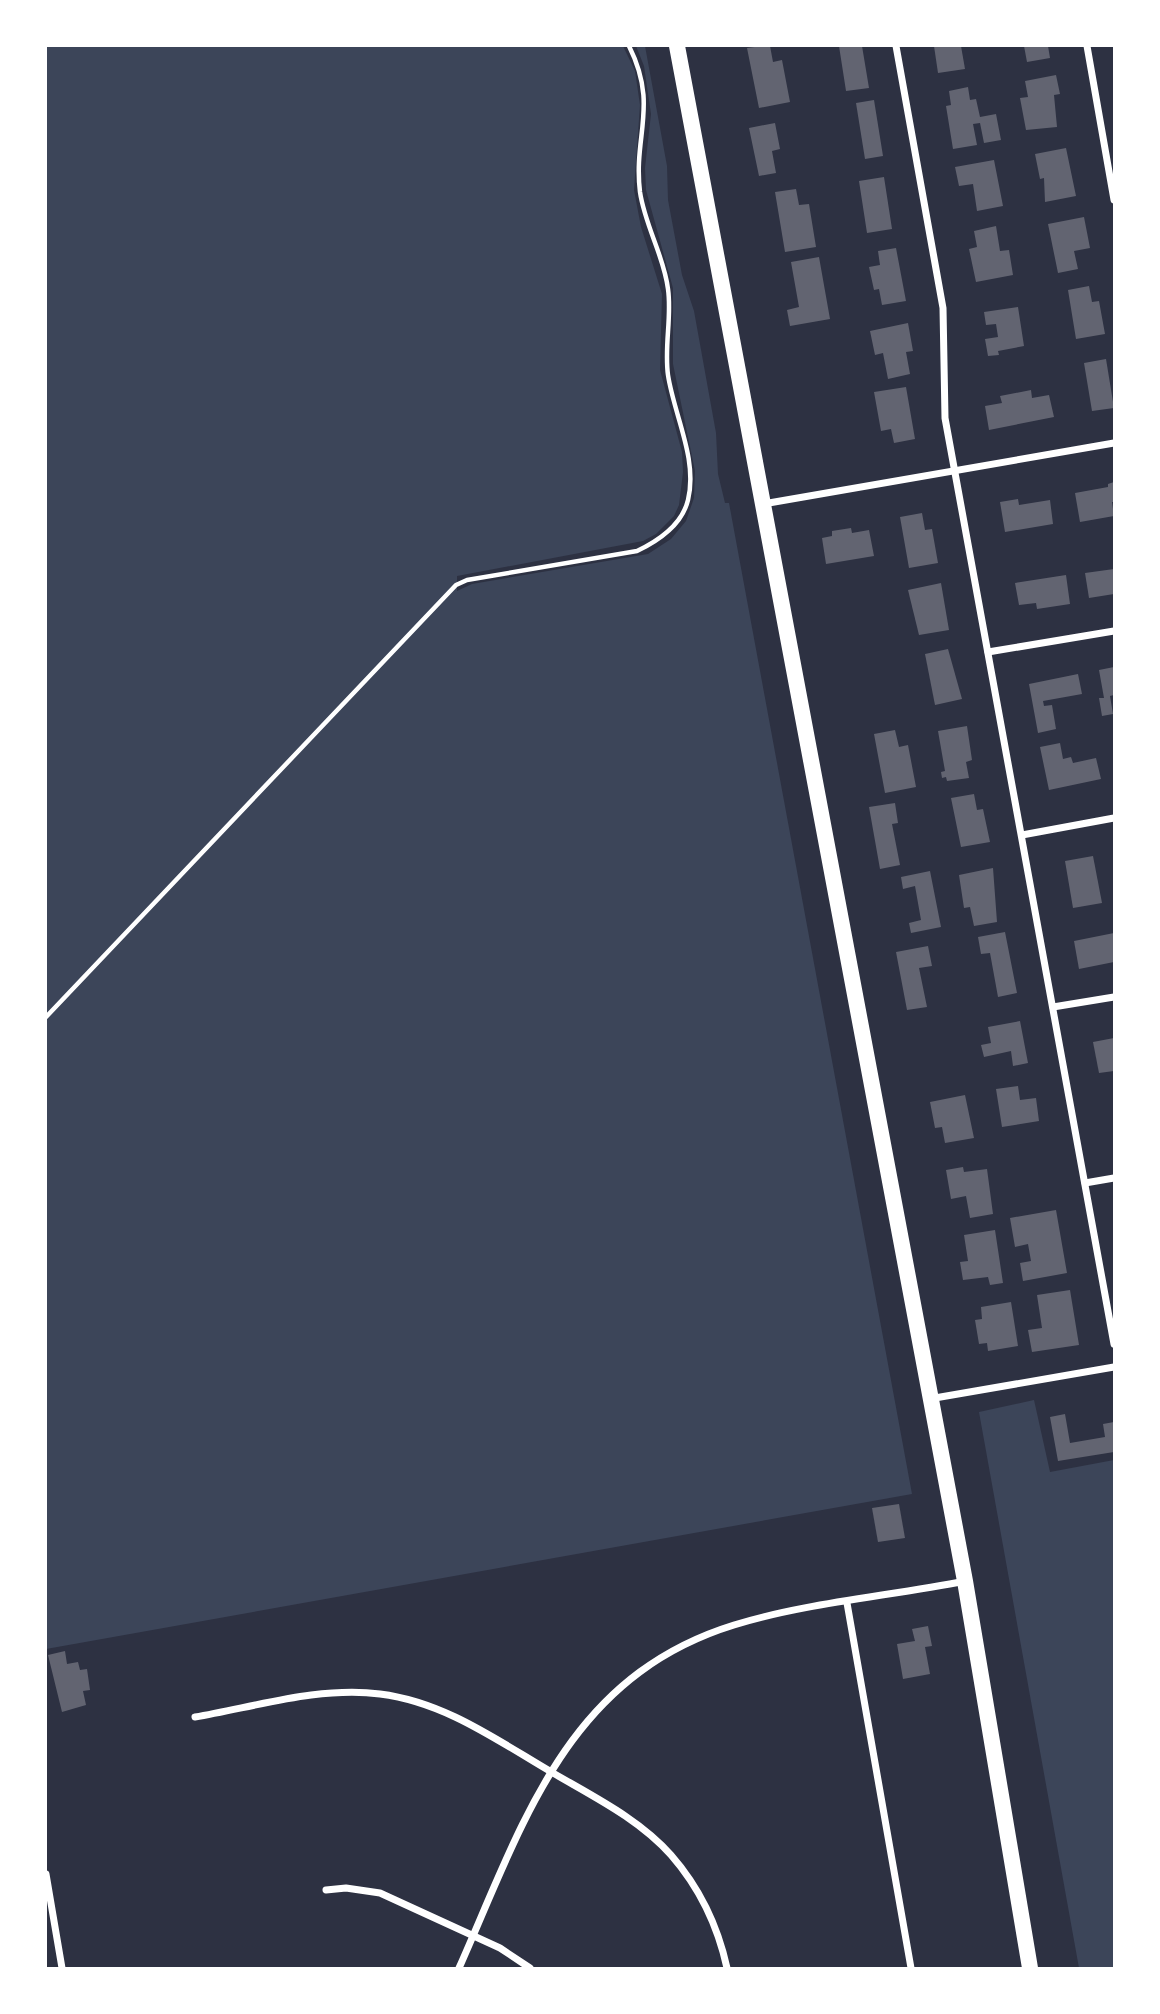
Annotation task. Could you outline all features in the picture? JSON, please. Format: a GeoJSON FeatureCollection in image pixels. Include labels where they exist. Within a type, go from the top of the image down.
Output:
{"type":"FeatureCollection","features":[{"type":"Feature","properties":{"kind":"main road"},"geometry":{"type":"LineString","coordinates":[[677,46],[965,1581],[1030,1969]]}},
{"type":"Feature","properties":{"kind":"street"},"geometry":{"type":"LineString","coordinates":[[896,46],[943,308],[945,418],[1115,1344]]}},
{"type":"Feature","properties":{"kind":"street"},"geometry":{"type":"LineString","coordinates":[[1087,46],[1115,200]]}},
{"type":"Feature","properties":{"kind":"street"},"geometry":{"type":"LineString","coordinates":[[762,504],[1115,443]]}},
{"type":"Feature","properties":{"kind":"street"},"geometry":{"type":"LineString","coordinates":[[988,652],[1115,631]]}},
{"type":"Feature","properties":{"kind":"street"},"geometry":{"type":"LineString","coordinates":[[1022,835],[1115,818]]}},
{"type":"Feature","properties":{"kind":"street"},"geometry":{"type":"LineString","coordinates":[[1053,1007],[1115,997]]}},
{"type":"Feature","properties":{"kind":"street"},"geometry":{"type":"LineString","coordinates":[[1085,1183],[1115,1178]]}},
{"type":"Feature","properties":{"kind":"street"},"geometry":{"type":"LineString","coordinates":[[929,1399],[1115,1367]]}},
{"type":"Feature","properties":{"kind":"street"},"geometry":{"type":"LineString","coordinates":[[458,1969],[550,1771],[584,1722],[611,1695],[677,1649],[734,1625],[965,1581]]}},
{"type":"Feature","properties":{"kind":"street"},"geometry":{"type":"LineString","coordinates":[[847,1603],[911,1969]]}},
{"type":"Feature","properties":{"kind":"street"},"geometry":{"type":"LineString","coordinates":[[195,1717],[326,1694],[378,1693],[402,1697],[448,1713],[629,1819],[670,1855],[702,1900],[727,1969]]}},
{"type":"Feature","properties":{"kind":"street"},"geometry":{"type":"LineString","coordinates":[[46,1874],[62,1969]]}},
{"type":"Feature","properties":{"kind":"street"},"geometry":{"type":"LineString","coordinates":[[326,1890],[346,1888],[380,1893],[519,1958],[530,1969]]}},
{"type":"Feature","properties":{"kind":"lane"},"geometry":{"type":"LineString","coordinates":[[46,1017],[456,585],[467,580],[636,551],[655,543],[679,518],[688,502],[688,462],[668,375],[668,290],[640,193],[639,169],[645,101],[641,73],[629,46]]}},
{"type":"Feature","properties":{"kind":"shaded area"},"geometry":{"type":"Polygon","coordinates":[[[46,46],[623,46],[635,71],[640,105],[634,190],[641,227],[662,294],[660,370],[682,452],[683,472],[679,505],[674,516],[656,534],[643,541],[457,576],[457,591],[472,584],[648,554],[671,539],[686,521],[694,498],[695,471],[673,364],[673,288],[646,190],[645,168],[651,114],[644,66],[636,46],[645,46],[667,166],[668,200],[682,275],[694,311],[716,433],[718,474],[725,503],[729,503],[912,1494],[46,1649],[46,46]]]}},
{"type":"Feature","properties":{"kind":"shaded area"},"geometry":{"type":"Polygon","coordinates":[[[1034,1400],[1050,1472],[1114,1460],[1114,1968],[1079,1968],[979,1412],[1034,1400]]]}},
{"type":"Feature","properties":{"kind":"building"},"geometry":{"type":"Polygon","coordinates":[[[770,46],[773,62],[782,60],[790,102],[759,108],[747,48],[770,46]]]}},
{"type":"Feature","properties":{"kind":"building"},"geometry":{"type":"Polygon","coordinates":[[[839,46],[862,46],[869,88],[846,91],[839,46]]]}},
{"type":"Feature","properties":{"kind":"building"},"geometry":{"type":"Polygon","coordinates":[[[934,46],[961,46],[965,69],[938,73],[934,46]]]}},
{"type":"Feature","properties":{"kind":"building"},"geometry":{"type":"Polygon","coordinates":[[[1024,46],[1048,46],[1050,58],[1027,62],[1024,46]]]}},
{"type":"Feature","properties":{"kind":"building"},"geometry":{"type":"Polygon","coordinates":[[[1056,75],[1060,94],[1054,95],[1057,127],[1026,130],[1020,98],[1028,97],[1025,81],[1056,75]]]}},
{"type":"Feature","properties":{"kind":"building"},"geometry":{"type":"Polygon","coordinates":[[[968,87],[970,100],[976,99],[980,117],[996,114],[1001,140],[984,143],[980,123],[973,124],[977,145],[953,149],[946,106],[951,105],[949,91],[968,87]]]}},
{"type":"Feature","properties":{"kind":"building"},"geometry":{"type":"Polygon","coordinates":[[[874,100],[883,156],[865,159],[856,103],[874,100]]]}},
{"type":"Feature","properties":{"kind":"building"},"geometry":{"type":"Polygon","coordinates":[[[775,123],[780,149],[772,151],[776,173],[759,176],[749,128],[775,123]]]}},
{"type":"Feature","properties":{"kind":"building"},"geometry":{"type":"Polygon","coordinates":[[[1066,148],[1076,196],[1045,202],[1044,178],[1040,179],[1035,154],[1066,148]]]}},
{"type":"Feature","properties":{"kind":"building"},"geometry":{"type":"Polygon","coordinates":[[[994,160],[1003,206],[977,211],[973,184],[959,186],[955,167],[994,160]]]}},
{"type":"Feature","properties":{"kind":"building"},"geometry":{"type":"Polygon","coordinates":[[[884,177],[892,229],[867,233],[859,181],[884,177]]]}},
{"type":"Feature","properties":{"kind":"building"},"geometry":{"type":"Polygon","coordinates":[[[796,189],[799,205],[809,204],[816,247],[785,252],[775,192],[796,189]]]}},
{"type":"Feature","properties":{"kind":"building"},"geometry":{"type":"Polygon","coordinates":[[[1084,217],[1090,248],[1074,251],[1078,269],[1058,273],[1048,224],[1084,217]]]}},
{"type":"Feature","properties":{"kind":"building"},"geometry":{"type":"Polygon","coordinates":[[[996,226],[1000,251],[1009,250],[1013,275],[976,282],[969,249],[977,247],[974,231],[996,226]]]}},
{"type":"Feature","properties":{"kind":"building"},"geometry":{"type":"Polygon","coordinates":[[[896,248],[906,301],[882,305],[879,289],[874,290],[869,267],[880,265],[878,251],[896,248]]]}},
{"type":"Feature","properties":{"kind":"building"},"geometry":{"type":"Polygon","coordinates":[[[819,257],[830,319],[790,326],[787,310],[799,307],[791,262],[819,257]]]}},
{"type":"Feature","properties":{"kind":"building"},"geometry":{"type":"Polygon","coordinates":[[[1089,286],[1092,302],[1099,301],[1105,334],[1076,339],[1068,290],[1089,286]]]}},
{"type":"Feature","properties":{"kind":"building"},"geometry":{"type":"Polygon","coordinates":[[[1018,307],[1024,346],[998,351],[999,355],[988,356],[985,339],[998,337],[996,324],[986,325],[984,312],[1018,307]]]}},
{"type":"Feature","properties":{"kind":"building"},"geometry":{"type":"Polygon","coordinates":[[[908,323],[913,351],[906,352],[910,374],[888,379],[883,353],[875,355],[870,331],[908,323]]]}},
{"type":"Feature","properties":{"kind":"building"},"geometry":{"type":"Polygon","coordinates":[[[1106,359],[1114,408],[1092,411],[1084,363],[1106,359]]]}},
{"type":"Feature","properties":{"kind":"building"},"geometry":{"type":"Polygon","coordinates":[[[906,387],[915,439],[894,443],[891,429],[881,431],[874,392],[906,387]]]}},
{"type":"Feature","properties":{"kind":"building"},"geometry":{"type":"Polygon","coordinates":[[[1031,390],[1032,398],[1049,395],[1054,417],[989,430],[985,406],[1002,403],[1000,396],[1031,390]]]}},
{"type":"Feature","properties":{"kind":"building"},"geometry":{"type":"Polygon","coordinates":[[[1114,482],[1114,516],[1080,522],[1075,493],[1108,487],[1108,484],[1114,482]]]}},
{"type":"Feature","properties":{"kind":"building"},"geometry":{"type":"Polygon","coordinates":[[[1018,499],[1019,505],[1050,500],[1053,524],[1005,532],[1000,502],[1018,499]]]}},
{"type":"Feature","properties":{"kind":"building"},"geometry":{"type":"Polygon","coordinates":[[[922,513],[925,530],[932,529],[938,563],[909,568],[900,517],[922,513]]]}},
{"type":"Feature","properties":{"kind":"building"},"geometry":{"type":"Polygon","coordinates":[[[851,528],[852,533],[869,530],[874,556],[826,564],[822,538],[832,536],[832,531],[851,528]]]}},
{"type":"Feature","properties":{"kind":"building"},"geometry":{"type":"Polygon","coordinates":[[[1114,569],[1114,594],[1089,598],[1085,573],[1114,569]]]}},
{"type":"Feature","properties":{"kind":"building"},"geometry":{"type":"Polygon","coordinates":[[[1066,575],[1070,604],[1037,609],[1036,603],[1019,605],[1015,583],[1066,575]]]}},
{"type":"Feature","properties":{"kind":"building"},"geometry":{"type":"Polygon","coordinates":[[[941,583],[949,630],[919,635],[908,590],[941,583]]]}},
{"type":"Feature","properties":{"kind":"building"},"geometry":{"type":"Polygon","coordinates":[[[948,649],[962,699],[935,705],[925,654],[948,649]]]}},
{"type":"Feature","properties":{"kind":"building"},"geometry":{"type":"Polygon","coordinates":[[[1114,667],[1114,695],[1110,696],[1113,714],[1102,716],[1099,698],[1104,698],[1099,670],[1114,667]]]}},
{"type":"Feature","properties":{"kind":"building"},"geometry":{"type":"Polygon","coordinates":[[[1078,674],[1082,694],[1043,701],[1044,706],[1052,705],[1056,729],[1038,733],[1029,684],[1078,674]]]}},
{"type":"Feature","properties":{"kind":"building"},"geometry":{"type":"Polygon","coordinates":[[[967,726],[972,760],[966,762],[969,778],[947,781],[946,777],[942,778],[941,772],[945,771],[938,731],[967,726]]]}},
{"type":"Feature","properties":{"kind":"building"},"geometry":{"type":"Polygon","coordinates":[[[895,730],[899,747],[908,745],[916,787],[885,793],[874,734],[895,730]]]}},
{"type":"Feature","properties":{"kind":"building"},"geometry":{"type":"Polygon","coordinates":[[[1060,743],[1063,759],[1071,757],[1073,763],[1096,758],[1101,779],[1049,790],[1040,747],[1060,743]]]}},
{"type":"Feature","properties":{"kind":"building"},"geometry":{"type":"Polygon","coordinates":[[[974,794],[977,810],[983,809],[990,842],[961,847],[951,798],[974,794]]]}},
{"type":"Feature","properties":{"kind":"building"},"geometry":{"type":"Polygon","coordinates":[[[895,803],[898,823],[892,824],[900,865],[880,869],[869,807],[895,803]]]}},
{"type":"Feature","properties":{"kind":"building"},"geometry":{"type":"Polygon","coordinates":[[[1093,856],[1102,903],[1073,908],[1065,861],[1093,856]]]}},
{"type":"Feature","properties":{"kind":"building"},"geometry":{"type":"Polygon","coordinates":[[[993,868],[997,922],[974,926],[970,907],[964,908],[959,875],[993,868]]]}},
{"type":"Feature","properties":{"kind":"building"},"geometry":{"type":"Polygon","coordinates":[[[930,871],[941,927],[911,933],[909,923],[921,920],[915,886],[903,889],[901,877],[930,871]]]}},
{"type":"Feature","properties":{"kind":"building"},"geometry":{"type":"Polygon","coordinates":[[[1005,932],[1017,993],[998,997],[990,953],[981,954],[978,937],[1005,932]]]}},
{"type":"Feature","properties":{"kind":"building"},"geometry":{"type":"Polygon","coordinates":[[[1114,933],[1114,962],[1079,969],[1074,941],[1114,933]]]}},
{"type":"Feature","properties":{"kind":"building"},"geometry":{"type":"Polygon","coordinates":[[[928,946],[932,966],[919,968],[927,1007],[907,1010],[896,952],[928,946]]]}},
{"type":"Feature","properties":{"kind":"building"},"geometry":{"type":"Polygon","coordinates":[[[1020,1021],[1028,1063],[1013,1066],[1011,1051],[984,1057],[981,1045],[991,1043],[988,1027],[1020,1021]]]}},
{"type":"Feature","properties":{"kind":"building"},"geometry":{"type":"Polygon","coordinates":[[[1114,1038],[1114,1071],[1099,1073],[1093,1042],[1114,1038]]]}},
{"type":"Feature","properties":{"kind":"building"},"geometry":{"type":"Polygon","coordinates":[[[1018,1086],[1020,1100],[1036,1098],[1039,1121],[1002,1127],[996,1089],[1018,1086]]]}},
{"type":"Feature","properties":{"kind":"building"},"geometry":{"type":"Polygon","coordinates":[[[965,1095],[974,1138],[945,1143],[942,1127],[935,1128],[930,1102],[965,1095]]]}},
{"type":"Feature","properties":{"kind":"building"},"geometry":{"type":"Polygon","coordinates":[[[963,1167],[964,1172],[987,1169],[993,1214],[970,1218],[966,1196],[951,1199],[946,1170],[963,1167]]]}},
{"type":"Feature","properties":{"kind":"building"},"geometry":{"type":"Polygon","coordinates":[[[1056,1210],[1067,1273],[1023,1281],[1020,1263],[1031,1261],[1028,1244],[1015,1247],[1010,1218],[1056,1210]]]}},
{"type":"Feature","properties":{"kind":"building"},"geometry":{"type":"Polygon","coordinates":[[[995,1230],[1003,1283],[990,1285],[988,1277],[963,1280],[960,1262],[968,1261],[964,1235],[995,1230]]]}},
{"type":"Feature","properties":{"kind":"building"},"geometry":{"type":"Polygon","coordinates":[[[1070,1290],[1079,1345],[1032,1352],[1028,1330],[1042,1328],[1037,1295],[1070,1290]]]}},
{"type":"Feature","properties":{"kind":"building"},"geometry":{"type":"Polygon","coordinates":[[[1011,1302],[1018,1346],[988,1351],[987,1343],[979,1344],[975,1320],[982,1319],[981,1307],[1011,1302]]]}},
{"type":"Feature","properties":{"kind":"building"},"geometry":{"type":"Polygon","coordinates":[[[1065,1414],[1070,1443],[1105,1437],[1103,1424],[1114,1422],[1114,1452],[1058,1461],[1050,1417],[1065,1414]]]}},
{"type":"Feature","properties":{"kind":"building"},"geometry":{"type":"Polygon","coordinates":[[[899,1504],[905,1538],[878,1542],[872,1508],[899,1504]]]}},
{"type":"Feature","properties":{"kind":"building"},"geometry":{"type":"Polygon","coordinates":[[[928,1626],[932,1646],[925,1647],[930,1674],[903,1679],[897,1644],[915,1641],[912,1629],[928,1626]]]}},
{"type":"Feature","properties":{"kind":"building"},"geometry":{"type":"Polygon","coordinates":[[[65,1651],[67,1664],[78,1662],[80,1670],[87,1669],[90,1690],[83,1691],[86,1705],[62,1712],[48,1655],[65,1651]]]}}]}
